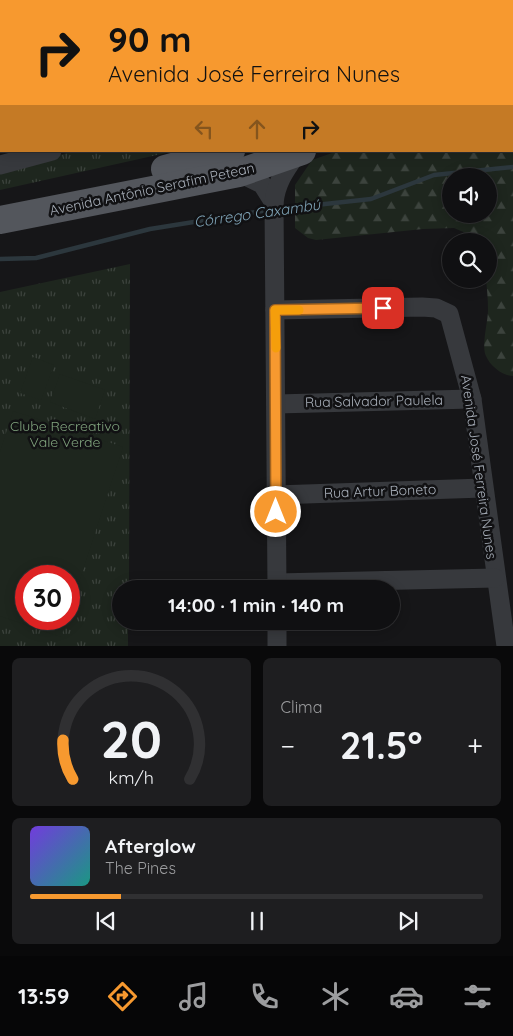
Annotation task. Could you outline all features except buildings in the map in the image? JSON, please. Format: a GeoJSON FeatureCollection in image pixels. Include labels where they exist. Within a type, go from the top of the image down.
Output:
{"type":"FeatureCollection","features":[{"type":"Feature","properties":{"kind":"main road","name":"Avenida Antônio Serafim Petean"},"geometry":{"type":"LineString","coordinates":[[0,220],[235,162],[300,152]]}},
{"type":"Feature","properties":{"kind":"main road","name":"Avenida Antônio Serafim Petean"},"geometry":{"type":"LineString","coordinates":[[0,204],[194,163],[235,162]]}},
{"type":"Feature","properties":{"kind":"street"},"geometry":{"type":"LineString","coordinates":[[0,165],[48,152]]}},
{"type":"Feature","properties":{"kind":"street"},"geometry":{"type":"LineString","coordinates":[[277,580],[274,205],[276,186],[300,152]]}},
{"type":"Feature","properties":{"kind":"street"},"geometry":{"type":"LineString","coordinates":[[235,162],[262,184],[274,205]]}},
{"type":"Feature","properties":{"kind":"street","name":"Avenida José Ferreira Nunes"},"geometry":{"type":"LineString","coordinates":[[275,310],[436,308],[449,314],[472,399],[495,578],[506,646]]}},
{"type":"Feature","properties":{"kind":"street","name":"Rua Salvador Paulela"},"geometry":{"type":"LineString","coordinates":[[276,404],[472,399]]}},
{"type":"Feature","properties":{"kind":"street","name":"Rua Artur Boneto"},"geometry":{"type":"LineString","coordinates":[[276,496],[483,488]]}},
{"type":"Feature","properties":{"kind":"street"},"geometry":{"type":"LineString","coordinates":[[400,581],[495,578]]}},
{"type":"Feature","properties":{"kind":"street"},"geometry":{"type":"LineString","coordinates":[[277,630],[277,646]]}},
{"type":"Feature","properties":{"kind":"green space"},"geometry":{"type":"Polygon","coordinates":[[[70,152],[171,152],[0,190],[0,171],[70,152]]]}},
{"type":"Feature","properties":{"kind":"green space"},"geometry":{"type":"Polygon","coordinates":[[[335,152],[513,152],[513,376],[509,376],[494,367],[488,360],[485,352],[484,340],[488,310],[487,288],[497,288],[497,233],[466,233],[454,228],[423,229],[316,240],[308,238],[295,228],[295,185],[312,160],[335,152]]]}},
{"type":"Feature","properties":{"kind":"green space","name":"Clube Recreativo Vale Verde"},"geometry":{"type":"Polygon","coordinates":[[[130,264],[129,580],[112,580],[112,630],[128,630],[128,646],[0,646],[0,292],[130,264]]]}},
{"type":"Feature","properties":{"kind":"green space"},"geometry":{"type":"Polygon","coordinates":[[[33,357],[54,365],[41,400],[20,393],[33,357]]]}},
{"type":"Feature","properties":{"kind":"green space"},"geometry":{"type":"Polygon","coordinates":[[[60,374],[105,390],[95,419],[50,402],[60,374]]]}},
{"type":"Feature","properties":{"kind":"green space"},"geometry":{"type":"Polygon","coordinates":[[[13,411],[123,447],[80,579],[80,565],[15,565],[15,621],[0,616],[0,452],[13,411]]]}},
{"type":"Feature","properties":{"kind":"green space"},"geometry":{"type":"Polygon","coordinates":[[[41,630],[63,630],[61,637],[41,630]]]}},
{"type":"Feature","properties":{"kind":"waterway","name":"Córrego Caxambú"},"geometry":{"type":"LineString","coordinates":[[279,209],[371,199],[434,175],[513,167]]}},
{"type":"Feature","properties":{"kind":"waterway","name":"Córrego Caxambú"},"geometry":{"type":"LineString","coordinates":[[0,259],[36,258],[150,229],[268,210]]}},
{"type":"Feature","properties":{"kind":"slow traffic"},"geometry":{"type":"LineString","coordinates":[[276,348],[275,310],[299,310]]}},
{"type":"Feature","properties":{"kind":"route"},"geometry":{"type":"LineString","coordinates":[[276,512],[275,310],[383,308]]}}]}
